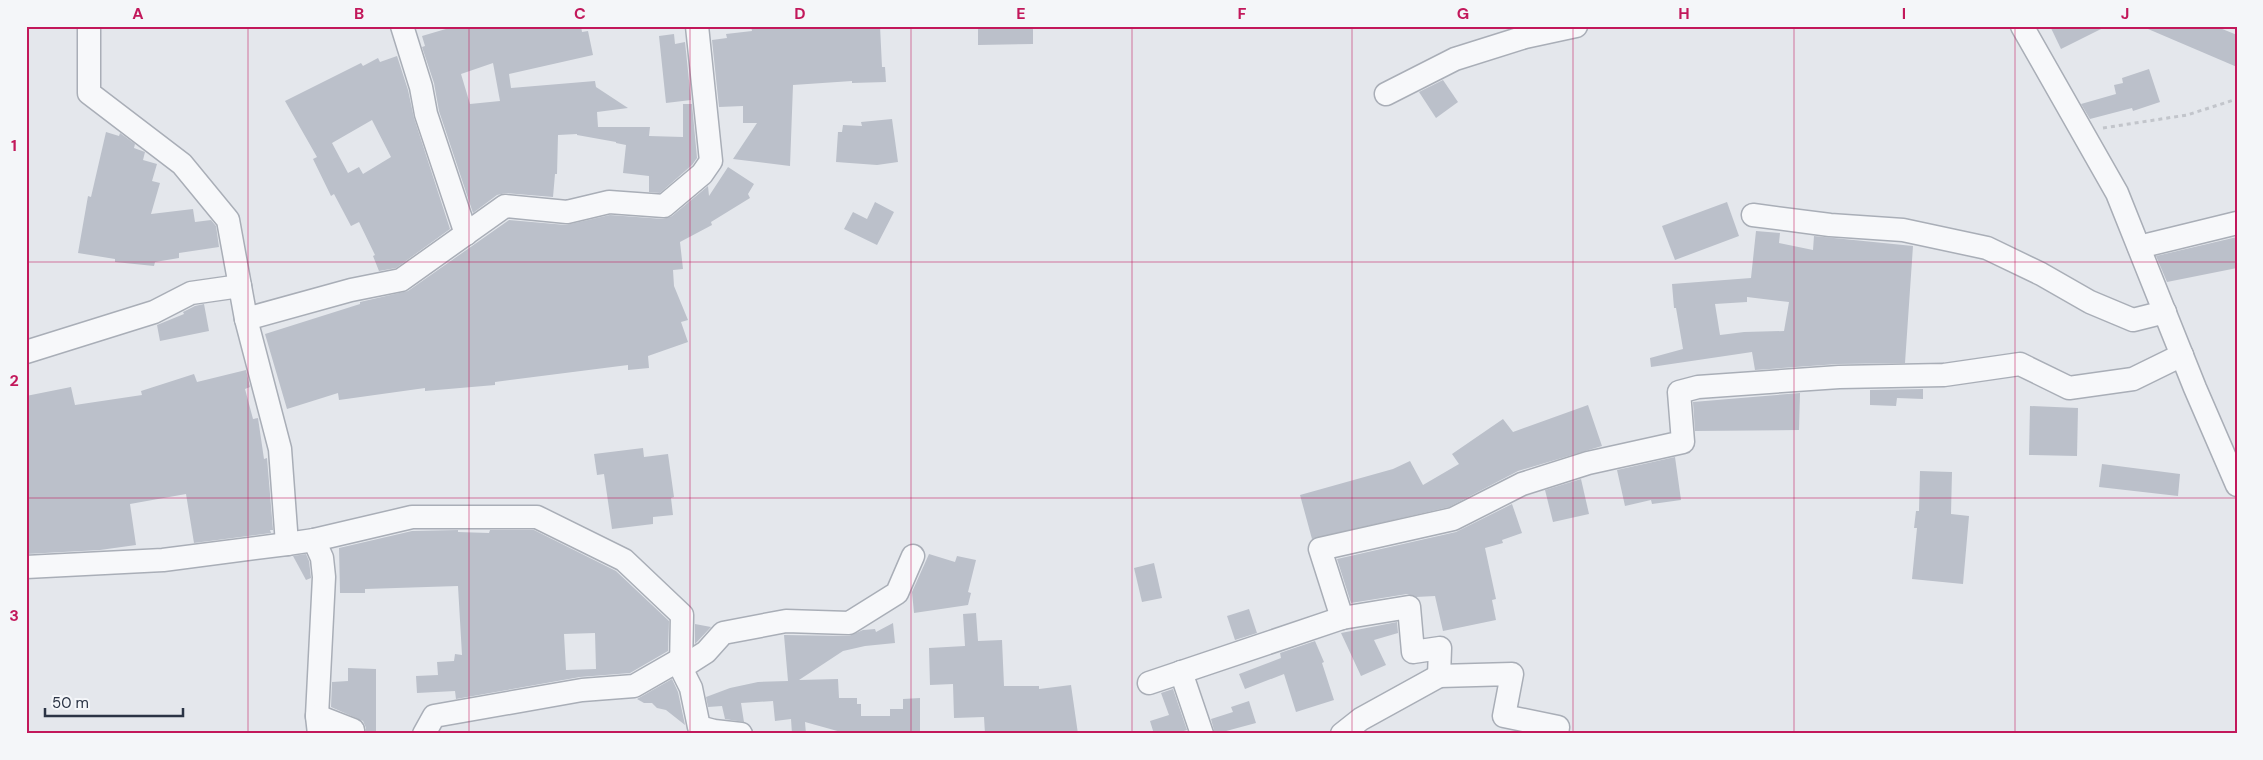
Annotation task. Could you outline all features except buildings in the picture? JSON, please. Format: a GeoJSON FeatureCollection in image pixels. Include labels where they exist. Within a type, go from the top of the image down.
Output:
{"type":"FeatureCollection","features":[{"type":"Feature","properties":{"kind":"street"},"geometry":{"type":"LineString","coordinates":[[88,26],[89,93],[182,164],[228,220],[246,319],[280,449],[288,544]]}},
{"type":"Feature","properties":{"kind":"street"},"geometry":{"type":"LineString","coordinates":[[402,26],[421,87],[426,114],[466,234]]}},
{"type":"Feature","properties":{"kind":"street"},"geometry":{"type":"LineString","coordinates":[[246,319],[351,290],[401,280],[505,206],[567,212],[609,202],[664,206],[702,174],[711,161],[697,26]]}},
{"type":"Feature","properties":{"kind":"street"},"geometry":{"type":"LineString","coordinates":[[1386,94],[1455,59],[1525,37],[1576,26]]}},
{"type":"Feature","properties":{"kind":"street"},"geometry":{"type":"LineString","coordinates":[[2022,26],[2118,193],[2182,355],[2237,485]]}},
{"type":"Feature","properties":{"kind":"street"},"geometry":{"type":"LineString","coordinates":[[1753,215],[1830,226],[1903,230],[1987,248],[2041,274],[2090,302],[2133,320],[2165,312]]}},
{"type":"Feature","properties":{"kind":"street"},"geometry":{"type":"LineString","coordinates":[[2139,247],[2237,223]]}},
{"type":"Feature","properties":{"kind":"street"},"geometry":{"type":"LineString","coordinates":[[26,352],[154,312],[191,293],[240,286]]}},
{"type":"Feature","properties":{"kind":"street"},"geometry":{"type":"LineString","coordinates":[[1342,618],[1320,548],[1453,519],[1522,484],[1588,463],[1683,442],[1679,392],[1698,388],[1839,377],[1944,376],[2020,364],[2069,388],[2133,379],[2182,355]]}},
{"type":"Feature","properties":{"kind":"street"},"geometry":{"type":"LineString","coordinates":[[26,567],[163,560],[288,544],[314,540],[412,517],[537,517],[624,560],[682,615],[681,664],[691,688],[699,727],[741,734]]}},
{"type":"Feature","properties":{"kind":"street"},"geometry":{"type":"LineString","coordinates":[[314,540],[322,558],[324,577],[318,725],[353,730]]}},
{"type":"Feature","properties":{"kind":"street"},"geometry":{"type":"LineString","coordinates":[[424,734],[434,716],[582,690],[634,686],[706,652],[723,633],[786,620],[849,623],[897,593],[913,556]]}},
{"type":"Feature","properties":{"kind":"street"},"geometry":{"type":"LineString","coordinates":[[1150,683],[1342,618],[1409,607],[1413,652],[1440,648],[1439,676]]}},
{"type":"Feature","properties":{"kind":"street"},"geometry":{"type":"LineString","coordinates":[[1182,672],[1202,734]]}},
{"type":"Feature","properties":{"kind":"street"},"geometry":{"type":"LineString","coordinates":[[1342,734],[1361,719],[1439,676],[1512,674],[1504,716],[1558,727],[1557,734]]}},
{"type":"Feature","properties":{"kind":"path"},"geometry":{"type":"LineString","coordinates":[[2082,132],[2187,115],[2237,99]]}}]}
